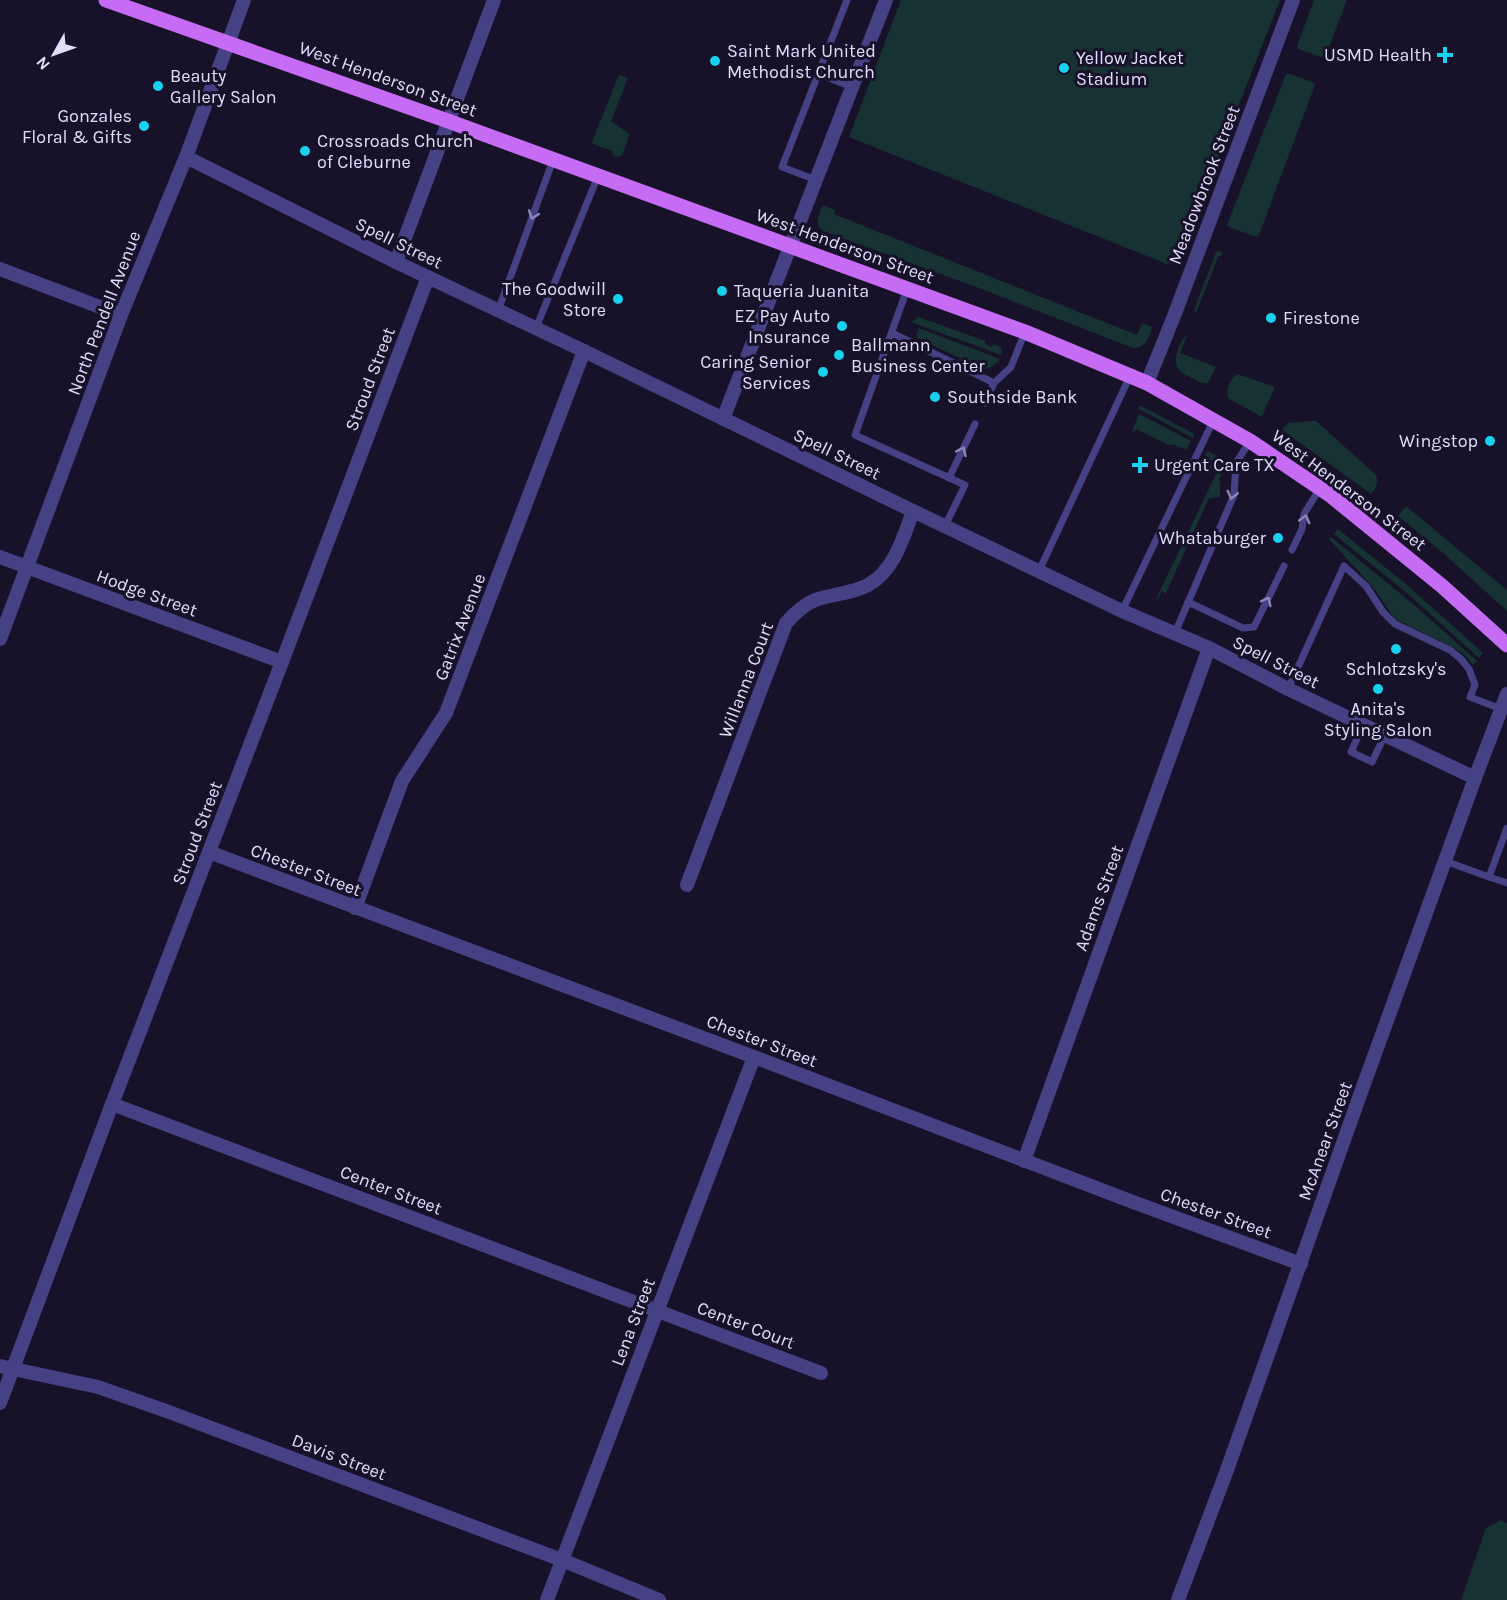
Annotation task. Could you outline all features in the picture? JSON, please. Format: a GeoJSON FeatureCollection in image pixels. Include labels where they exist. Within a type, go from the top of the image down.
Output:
{"type":"FeatureCollection","features":[{"type":"Feature","properties":{"kind":"main road","name":"West Henderson Street"},"geometry":{"type":"LineString","coordinates":[[112,1],[1025,332],[1147,383],[1250,441],[1320,488],[1411,559],[1507,645]]}},
{"type":"Feature","properties":{"kind":"street","name":"North Pendell Avenue"},"geometry":{"type":"LineString","coordinates":[[0,639],[121,315],[186,157],[244,0]]}},
{"type":"Feature","properties":{"kind":"street"},"geometry":{"type":"LineString","coordinates":[[396,261],[494,0]]}},
{"type":"Feature","properties":{"kind":"street"},"geometry":{"type":"LineString","coordinates":[[723,419],[886,0]]}},
{"type":"Feature","properties":{"kind":"street","name":"Meadowbrook Street"},"geometry":{"type":"LineString","coordinates":[[1147,383],[1293,0]]}},
{"type":"Feature","properties":{"kind":"street","name":"Spell Street"},"geometry":{"type":"LineString","coordinates":[[186,157],[428,277],[913,511],[1122,611],[1209,648],[1288,689],[1475,778]]}},
{"type":"Feature","properties":{"kind":"street"},"geometry":{"type":"LineString","coordinates":[[0,269],[121,315]]}},
{"type":"Feature","properties":{"kind":"street","name":"Stroud Street"},"geometry":{"type":"LineString","coordinates":[[0,1403],[6,1368],[112,1104],[428,277]]}},
{"type":"Feature","properties":{"kind":"street","name":"Gatrix Avenue"},"geometry":{"type":"LineString","coordinates":[[355,908],[402,781],[446,713],[584,351]]}},
{"type":"Feature","properties":{"kind":"street","name":"Willanna Court"},"geometry":{"type":"LineString","coordinates":[[687,885],[786,623],[803,607],[816,600],[845,594],[870,585],[891,561],[901,543],[913,511]]}},
{"type":"Feature","properties":{"kind":"street","name":"Hodge Street"},"geometry":{"type":"LineString","coordinates":[[0,557],[282,663]]}},
{"type":"Feature","properties":{"kind":"street","name":"Adams Street"},"geometry":{"type":"LineString","coordinates":[[1024,1161],[1209,648]]}},
{"type":"Feature","properties":{"kind":"street","name":"McAnear Street"},"geometry":{"type":"LineString","coordinates":[[1178,1600],[1507,694]]}},
{"type":"Feature","properties":{"kind":"street","name":"Chester Street"},"geometry":{"type":"LineString","coordinates":[[209,852],[1024,1161],[1301,1263]]}},
{"type":"Feature","properties":{"kind":"street","name":"Lena Street"},"geometry":{"type":"LineString","coordinates":[[546,1600],[754,1057]]}},
{"type":"Feature","properties":{"kind":"street","name":"Center Street"},"geometry":{"type":"LineString","coordinates":[[112,1104],[657,1310]]}},
{"type":"Feature","properties":{"kind":"street","name":"Center Court"},"geometry":{"type":"LineString","coordinates":[[657,1310],[821,1373]]}},
{"type":"Feature","properties":{"kind":"street","name":"Davis Street"},"geometry":{"type":"LineString","coordinates":[[6,1368],[98,1387],[180,1416],[562,1560],[660,1600]]}},
{"type":"Feature","properties":{"kind":"lane"},"geometry":{"type":"LineString","coordinates":[[816,180],[782,167],[847,0]]}},
{"type":"Feature","properties":{"kind":"lane"},"geometry":{"type":"LineString","coordinates":[[819,74],[852,87]]}},
{"type":"Feature","properties":{"kind":"lane"},"geometry":{"type":"LineString","coordinates":[[498,311],[553,160]]}},
{"type":"Feature","properties":{"kind":"lane"},"geometry":{"type":"LineString","coordinates":[[536,328],[598,176]]}},
{"type":"Feature","properties":{"kind":"lane"},"geometry":{"type":"LineString","coordinates":[[907,289],[855,435],[965,485],[945,526]]}},
{"type":"Feature","properties":{"kind":"lane"},"geometry":{"type":"LineString","coordinates":[[985,403],[994,384],[1011,367],[1025,332]]}},
{"type":"Feature","properties":{"kind":"lane"},"geometry":{"type":"LineString","coordinates":[[891,333],[994,384]]}},
{"type":"Feature","properties":{"kind":"lane"},"geometry":{"type":"LineString","coordinates":[[1039,571],[1130,376]]}},
{"type":"Feature","properties":{"kind":"lane"},"geometry":{"type":"LineString","coordinates":[[1122,611],[1214,420]]}},
{"type":"Feature","properties":{"kind":"lane"},"geometry":{"type":"LineString","coordinates":[[950,478],[975,424]]}},
{"type":"Feature","properties":{"kind":"lane"},"geometry":{"type":"LineString","coordinates":[[1175,633],[1234,495],[1236,463],[1250,441]]}},
{"type":"Feature","properties":{"kind":"lane"},"geometry":{"type":"LineString","coordinates":[[1292,550],[1302,529],[1304,514],[1320,488]]}},
{"type":"Feature","properties":{"kind":"lane"},"geometry":{"type":"LineString","coordinates":[[1188,602],[1243,628],[1254,627],[1284,566]]}},
{"type":"Feature","properties":{"kind":"lane"},"geometry":{"type":"LineString","coordinates":[[1288,689],[1344,566],[1366,586],[1383,612],[1395,624],[1450,650],[1461,659],[1469,669],[1475,686],[1470,697],[1501,709]]}},
{"type":"Feature","properties":{"kind":"lane"},"geometry":{"type":"LineString","coordinates":[[1363,724],[1351,752],[1362,758],[1372,762],[1385,735]]}},
{"type":"Feature","properties":{"kind":"lane"},"geometry":{"type":"LineString","coordinates":[[1489,877],[1507,828]]}},
{"type":"Feature","properties":{"kind":"lane"},"geometry":{"type":"LineString","coordinates":[[1445,861],[1507,883]]}},
{"type":"Feature","properties":{"kind":"green space","name":"Yellow Jacket Stadium"},"geometry":{"type":"Polygon","coordinates":[[[901,0],[1280,0],[1177,263],[1167,264],[849,137],[901,0]]]}},
{"type":"Feature","properties":{"kind":"green space"},"geometry":{"type":"Polygon","coordinates":[[[1314,0],[1347,0],[1326,55],[1321,57],[1298,49],[1297,46],[1314,0]]]}},
{"type":"Feature","properties":{"kind":"green space"},"geometry":{"type":"Polygon","coordinates":[[[1286,74],[1315,85],[1259,235],[1256,237],[1227,225],[1286,74]]]}},
{"type":"Feature","properties":{"kind":"green space"},"geometry":{"type":"Polygon","coordinates":[[[619,75],[628,78],[611,121],[630,134],[622,155],[616,157],[612,151],[592,142],[619,75]]]}},
{"type":"Feature","properties":{"kind":"green space"},"geometry":{"type":"Polygon","coordinates":[[[823,205],[835,210],[834,214],[1137,335],[1142,323],[1152,327],[1150,335],[1144,344],[1133,348],[823,231],[818,222],[823,205]]]}},
{"type":"Feature","properties":{"kind":"green space"},"geometry":{"type":"Polygon","coordinates":[[[1220,251],[1222,255],[1218,257],[1196,313],[1194,310],[1216,252],[1220,251]]]}},
{"type":"Feature","properties":{"kind":"green space"},"geometry":{"type":"Polygon","coordinates":[[[919,317],[985,341],[985,344],[992,347],[993,344],[1000,347],[1001,355],[911,322],[919,317]]]}},
{"type":"Feature","properties":{"kind":"green space"},"geometry":{"type":"Polygon","coordinates":[[[919,328],[1000,359],[991,367],[980,368],[916,337],[919,328]]]}},
{"type":"Feature","properties":{"kind":"green space"},"geometry":{"type":"Polygon","coordinates":[[[1186,335],[1180,353],[1216,367],[1208,383],[1182,373],[1178,368],[1177,353],[1186,335]]]}},
{"type":"Feature","properties":{"kind":"green space"},"geometry":{"type":"Polygon","coordinates":[[[1237,374],[1275,387],[1262,416],[1228,398],[1229,385],[1237,374]]]}},
{"type":"Feature","properties":{"kind":"green space"},"geometry":{"type":"Polygon","coordinates":[[[1141,406],[1191,432],[1194,434],[1193,438],[1137,408],[1141,406]]]}},
{"type":"Feature","properties":{"kind":"green space"},"geometry":{"type":"Polygon","coordinates":[[[1139,414],[1191,441],[1186,450],[1172,444],[1171,446],[1136,429],[1132,431],[1139,414]]]}},
{"type":"Feature","properties":{"kind":"green space"},"geometry":{"type":"Polygon","coordinates":[[[1316,421],[1375,474],[1377,484],[1371,494],[1282,430],[1288,423],[1316,421]]]}},
{"type":"Feature","properties":{"kind":"green space"},"geometry":{"type":"Polygon","coordinates":[[[1208,451],[1227,462],[1219,479],[1220,497],[1209,498],[1166,593],[1162,591],[1157,600],[1217,472],[1201,464],[1208,451]]]}},
{"type":"Feature","properties":{"kind":"green space"},"geometry":{"type":"Polygon","coordinates":[[[1406,506],[1507,590],[1507,611],[1398,516],[1406,506]]]}},
{"type":"Feature","properties":{"kind":"green space"},"geometry":{"type":"Polygon","coordinates":[[[1338,529],[1407,585],[1483,653],[1479,658],[1407,593],[1334,534],[1338,529]]]}},
{"type":"Feature","properties":{"kind":"green space"},"geometry":{"type":"Polygon","coordinates":[[[1331,537],[1413,604],[1477,661],[1473,665],[1465,655],[1451,646],[1395,619],[1372,586],[1329,539],[1331,537]]]}},
{"type":"Feature","properties":{"kind":"green space"},"geometry":{"type":"Polygon","coordinates":[[[1501,1520],[1507,1523],[1507,1600],[1461,1600],[1486,1528],[1501,1520]]]}},
{"type":"Feature","properties":{"kind":"place","name":"USMD Health"},"geometry":{"type":"Point","coordinates":[1445,55]}},
{"type":"Feature","properties":{"kind":"place","name":"Saint Mark United Methodist Church"},"geometry":{"type":"Point","coordinates":[715,61]}},
{"type":"Feature","properties":{"kind":"place","name":"Yellow Jacket Stadium"},"geometry":{"type":"Point","coordinates":[1064,68]}},
{"type":"Feature","properties":{"kind":"place","name":"Beauty Gallery Salon"},"geometry":{"type":"Point","coordinates":[158,86]}},
{"type":"Feature","properties":{"kind":"place","name":"Gonzales Floral & Gifts"},"geometry":{"type":"Point","coordinates":[144,126]}},
{"type":"Feature","properties":{"kind":"place","name":"Crossroads Church of Cleburne"},"geometry":{"type":"Point","coordinates":[305,151]}},
{"type":"Feature","properties":{"kind":"place","name":"Taqueria Juanita"},"geometry":{"type":"Point","coordinates":[722,291]}},
{"type":"Feature","properties":{"kind":"place","name":"The Goodwill Store"},"geometry":{"type":"Point","coordinates":[618,299]}},
{"type":"Feature","properties":{"kind":"place","name":"Firestone"},"geometry":{"type":"Point","coordinates":[1271,318]}},
{"type":"Feature","properties":{"kind":"place","name":"EZ Pay Auto Insurance"},"geometry":{"type":"Point","coordinates":[842,326]}},
{"type":"Feature","properties":{"kind":"place","name":"Ballmann Business Center"},"geometry":{"type":"Point","coordinates":[839,355]}},
{"type":"Feature","properties":{"kind":"place","name":"Caring Senior Services"},"geometry":{"type":"Point","coordinates":[823,372]}},
{"type":"Feature","properties":{"kind":"place","name":"Southside Bank"},"geometry":{"type":"Point","coordinates":[935,397]}},
{"type":"Feature","properties":{"kind":"place","name":"Wingstop"},"geometry":{"type":"Point","coordinates":[1490,441]}},
{"type":"Feature","properties":{"kind":"place","name":"Urgent Care TX"},"geometry":{"type":"Point","coordinates":[1140,465]}},
{"type":"Feature","properties":{"kind":"place","name":"Whataburger"},"geometry":{"type":"Point","coordinates":[1278,538]}},
{"type":"Feature","properties":{"kind":"place","name":"Schlotzsky's"},"geometry":{"type":"Point","coordinates":[1396,649]}},
{"type":"Feature","properties":{"kind":"place","name":"Anita's Styling Salon"},"geometry":{"type":"Point","coordinates":[1378,689]}}]}
